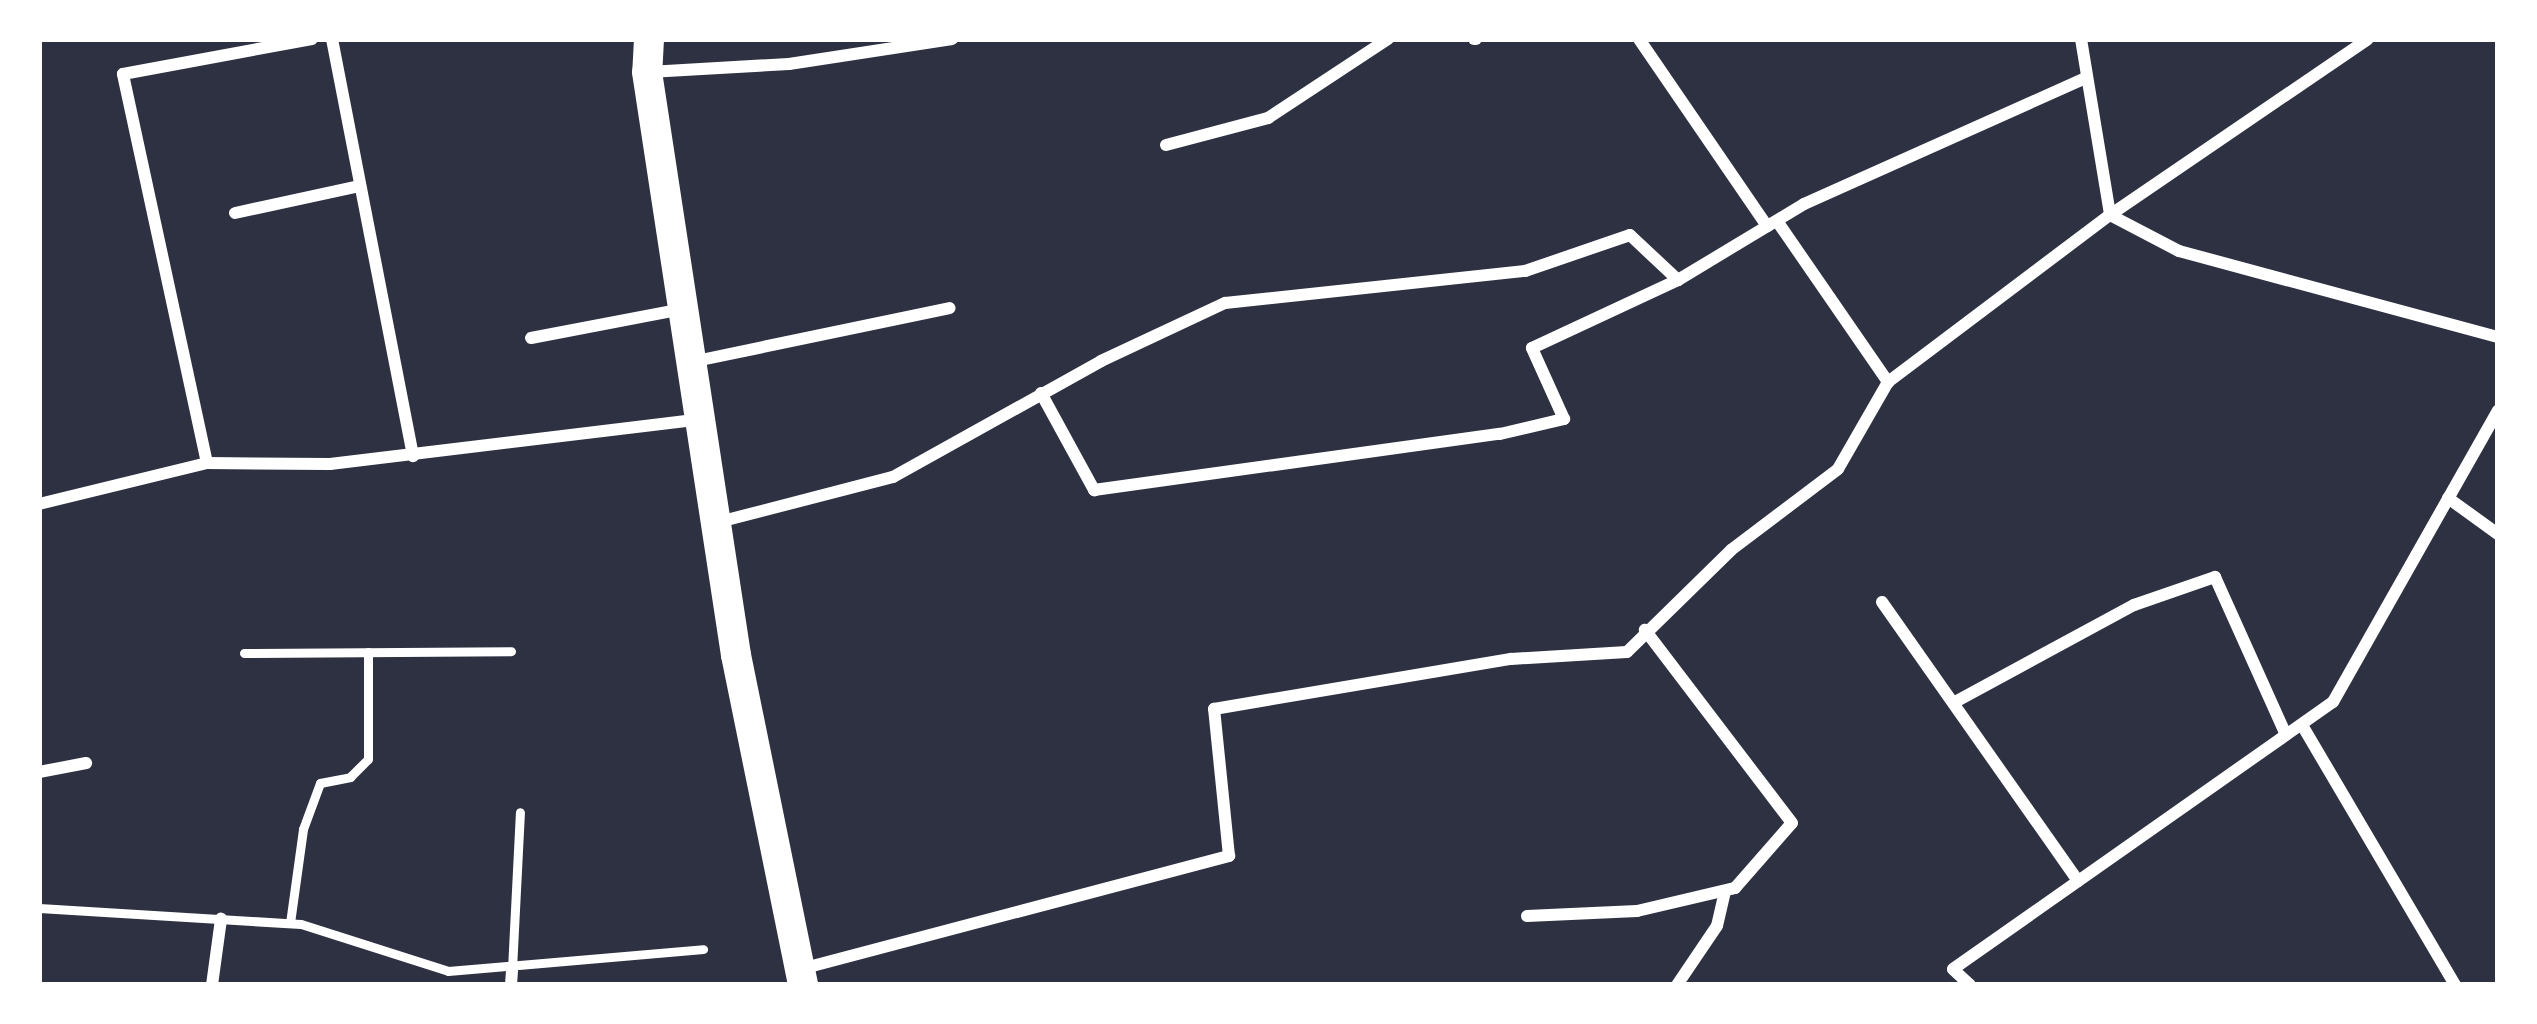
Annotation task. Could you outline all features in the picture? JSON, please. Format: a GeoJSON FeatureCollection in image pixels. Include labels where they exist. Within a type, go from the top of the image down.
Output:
{"type":"FeatureCollection","features":[{"type":"Feature","properties":{"kind":"main road"},"geometry":{"type":"LineString","coordinates":[[650,39],[647,72],[696,361],[714,523],[802,977]]}},
{"type":"Feature","properties":{"kind":"street"},"geometry":{"type":"LineString","coordinates":[[207,463],[123,74],[312,39]]}},
{"type":"Feature","properties":{"kind":"street"},"geometry":{"type":"LineString","coordinates":[[332,39],[413,456]]}},
{"type":"Feature","properties":{"kind":"street"},"geometry":{"type":"LineString","coordinates":[[647,72],[789,64],[952,39]]}},
{"type":"Feature","properties":{"kind":"street"},"geometry":{"type":"LineString","coordinates":[[1166,146],[1268,118],[1388,39]]}},
{"type":"Feature","properties":{"kind":"street"},"geometry":{"type":"LineString","coordinates":[[1639,39],[1888,382]]}},
{"type":"Feature","properties":{"kind":"street"},"geometry":{"type":"LineString","coordinates":[[2081,39],[2110,215]]}},
{"type":"Feature","properties":{"kind":"street"},"geometry":{"type":"LineString","coordinates":[[802,977],[1229,856],[1214,709],[1511,659],[1628,652],[1646,630],[1838,469],[1888,382],[2110,215],[2368,39]]}},
{"type":"Feature","properties":{"kind":"street"},"geometry":{"type":"LineString","coordinates":[[1041,393],[1094,490],[1500,434],[1564,419],[1532,348],[1678,280],[1772,224],[2084,79]]}},
{"type":"Feature","properties":{"kind":"street"},"geometry":{"type":"LineString","coordinates":[[235,214],[360,186]]}},
{"type":"Feature","properties":{"kind":"street"},"geometry":{"type":"LineString","coordinates":[[2110,215],[2179,250],[2498,337]]}},
{"type":"Feature","properties":{"kind":"street"},"geometry":{"type":"LineString","coordinates":[[714,523],[893,477],[1041,393],[1225,303],[1525,271],[1630,235],[1678,280]]}},
{"type":"Feature","properties":{"kind":"street"},"geometry":{"type":"LineString","coordinates":[[532,338],[686,308]]}},
{"type":"Feature","properties":{"kind":"street"},"geometry":{"type":"LineString","coordinates":[[696,361],[950,308]]}},
{"type":"Feature","properties":{"kind":"street"},"geometry":{"type":"LineString","coordinates":[[1970,985],[1954,969],[2333,702],[2498,410]]}},
{"type":"Feature","properties":{"kind":"street"},"geometry":{"type":"LineString","coordinates":[[39,504],[207,463],[413,456],[703,419]]}},
{"type":"Feature","properties":{"kind":"street"},"geometry":{"type":"LineString","coordinates":[[2448,498],[2498,534]]}},
{"type":"Feature","properties":{"kind":"street"},"geometry":{"type":"LineString","coordinates":[[1955,702],[2134,605],[2215,577],[2287,735]]}},
{"type":"Feature","properties":{"kind":"street"},"geometry":{"type":"LineString","coordinates":[[1882,602],[2078,881]]}},
{"type":"Feature","properties":{"kind":"street"},"geometry":{"type":"LineString","coordinates":[[1646,630],[1792,823],[1725,891],[1717,926],[1677,985]]}},
{"type":"Feature","properties":{"kind":"street"},"geometry":{"type":"LineString","coordinates":[[2302,725],[2455,985]]}},
{"type":"Feature","properties":{"kind":"street"},"geometry":{"type":"LineString","coordinates":[[39,772],[86,763]]}},
{"type":"Feature","properties":{"kind":"street"},"geometry":{"type":"LineString","coordinates":[[1527,916],[1637,911],[1725,891]]}},
{"type":"Feature","properties":{"kind":"street"},"geometry":{"type":"LineString","coordinates":[[212,985],[221,919]]}},
{"type":"Feature","properties":{"kind":"street"},"geometry":{"type":"LineString","coordinates":[[511,985],[512,969]]}},
{"type":"Feature","properties":{"kind":"lane"},"geometry":{"type":"LineString","coordinates":[[244,653],[511,651]]}},
{"type":"Feature","properties":{"kind":"lane"},"geometry":{"type":"LineString","coordinates":[[290,923],[303,829],[320,783],[350,777],[368,759],[368,652]]}},
{"type":"Feature","properties":{"kind":"lane"},"geometry":{"type":"LineString","coordinates":[[512,969],[520,812]]}},
{"type":"Feature","properties":{"kind":"lane"},"geometry":{"type":"LineString","coordinates":[[39,908],[290,923],[448,971],[703,949]]}}]}
